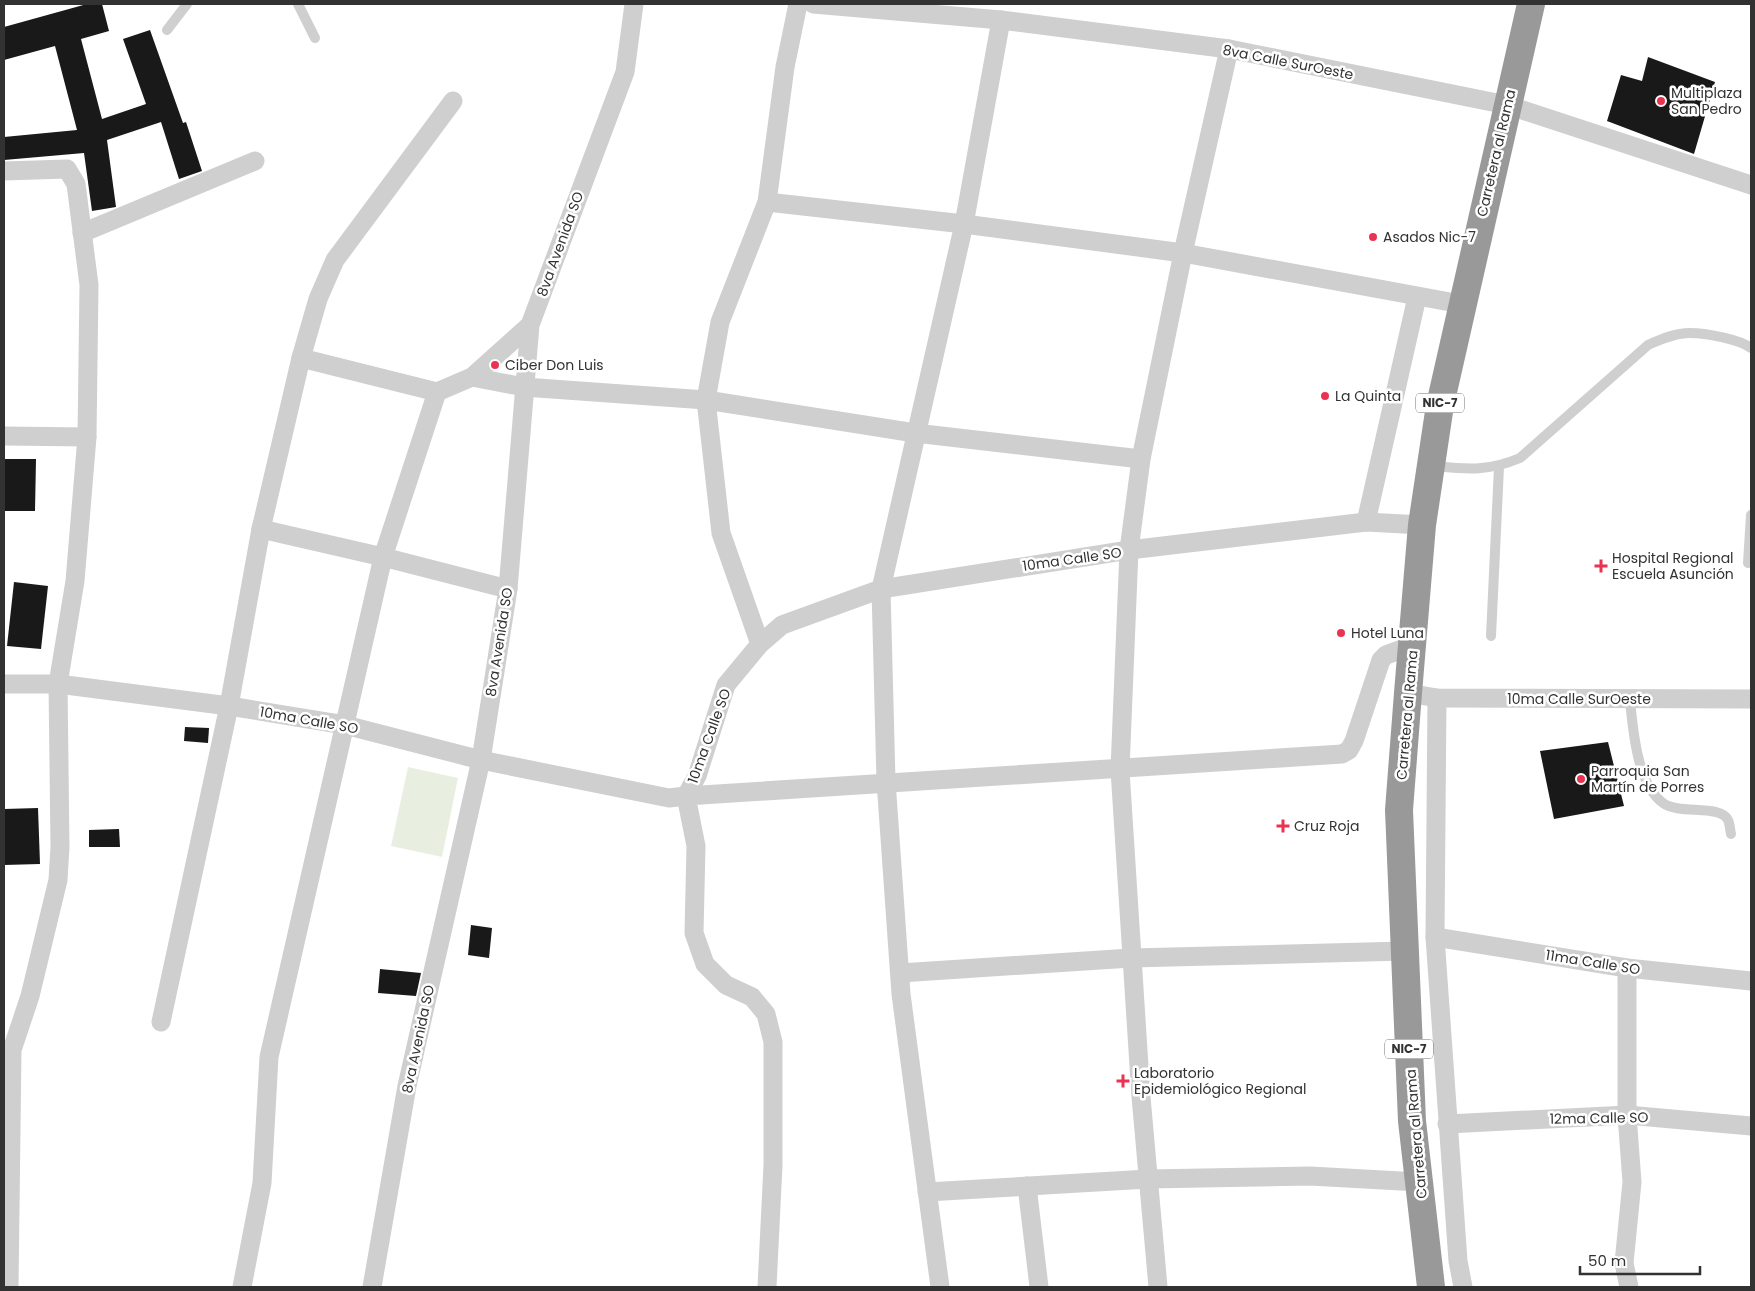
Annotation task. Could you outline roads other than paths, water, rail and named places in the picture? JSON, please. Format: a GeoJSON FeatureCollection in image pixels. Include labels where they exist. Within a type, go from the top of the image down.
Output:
{"type":"FeatureCollection","features":[{"type":"Feature","properties":{"kind":"highway","name":"Carretera al Rama"},"geometry":{"type":"LineString","coordinates":[[1431,1287],[1412,1121],[1399,810],[1408,693],[1422,525],[1440,405],[1461,304],[1531,4]]}},
{"type":"Feature","properties":{"kind":"street","name":"8va Avenida SO"},"geometry":{"type":"LineString","coordinates":[[372,1287],[407,1086],[481,760],[508,589],[530,325],[625,72],[634,4]]}},
{"type":"Feature","properties":{"kind":"street"},"geometry":{"type":"LineString","coordinates":[[760,644],[721,533],[706,400],[720,322],[767,202],[785,67],[798,4]]}},
{"type":"Feature","properties":{"kind":"street","name":"8va Calle SurOeste"},"geometry":{"type":"LineString","coordinates":[[813,4],[1001,20],[1229,49],[1507,105],[1751,185]]}},
{"type":"Feature","properties":{"kind":"street"},"geometry":{"type":"LineString","coordinates":[[940,1287],[900,973],[886,781],[881,589],[964,224],[1001,20]]}},
{"type":"Feature","properties":{"kind":"street"},"geometry":{"type":"LineString","coordinates":[[1158,1287],[1131,958],[1120,770],[1129,550],[1140,459],[1182,253],[1229,49]]}},
{"type":"Feature","properties":{"kind":"street"},"geometry":{"type":"LineString","coordinates":[[161,1022],[229,706],[261,529],[301,358],[318,299],[335,260],[453,102]]}},
{"type":"Feature","properties":{"kind":"street"},"geometry":{"type":"LineString","coordinates":[[82,233],[255,162]]}},
{"type":"Feature","properties":{"kind":"street"},"geometry":{"type":"LineString","coordinates":[[4,171],[67,169],[76,184],[89,285],[87,436],[74,581],[58,684],[60,846],[58,880],[30,996],[11,1030],[8,1287]]}},
{"type":"Feature","properties":{"kind":"street"},"geometry":{"type":"LineString","coordinates":[[767,202],[964,224],[1182,253],[1461,304]]}},
{"type":"Feature","properties":{"kind":"street"},"geometry":{"type":"LineString","coordinates":[[1366,522],[1417,297]]}},
{"type":"Feature","properties":{"kind":"street"},"geometry":{"type":"LineString","coordinates":[[301,358],[437,392],[472,377],[530,325]]}},
{"type":"Feature","properties":{"kind":"street"},"geometry":{"type":"LineString","coordinates":[[472,377],[524,387],[706,400],[915,433],[1140,459]]}},
{"type":"Feature","properties":{"kind":"street"},"geometry":{"type":"LineString","coordinates":[[242,1287],[262,1183],[269,1057],[383,557],[437,392]]}},
{"type":"Feature","properties":{"kind":"street"},"geometry":{"type":"LineString","coordinates":[[4,436],[87,436]]}},
{"type":"Feature","properties":{"kind":"street","name":"10ma Calle SO"},"geometry":{"type":"LineString","coordinates":[[4,684],[58,684],[229,706],[345,725],[481,760],[669,798],[686,796],[696,776],[726,685],[760,644],[782,625],[881,589],[1129,550],[1366,522],[1422,525]]}},
{"type":"Feature","properties":{"kind":"street"},"geometry":{"type":"LineString","coordinates":[[261,529],[383,557],[508,589]]}},
{"type":"Feature","properties":{"kind":"street"},"geometry":{"type":"LineString","coordinates":[[767,1287],[774,1165],[773,1042],[766,1014],[752,996],[726,985],[704,964],[694,933],[696,846],[686,796],[886,781],[1120,770],[1342,754],[1349,750],[1354,741],[1381,660],[1386,655],[1413,645]]}},
{"type":"Feature","properties":{"kind":"street","name":"10ma Calle SurOeste"},"geometry":{"type":"LineString","coordinates":[[1408,693],[1437,698],[1751,699]]}},
{"type":"Feature","properties":{"kind":"street"},"geometry":{"type":"LineString","coordinates":[[1437,698],[1435,937],[1447,1124],[1458,1261],[1463,1287]]}},
{"type":"Feature","properties":{"kind":"street","name":"11ma Calle SO"},"geometry":{"type":"LineString","coordinates":[[1435,937],[1627,968],[1751,981]]}},
{"type":"Feature","properties":{"kind":"street"},"geometry":{"type":"LineString","coordinates":[[900,973],[1131,958],[1405,951]]}},
{"type":"Feature","properties":{"kind":"street"},"geometry":{"type":"LineString","coordinates":[[1627,968],[1626,1115],[1632,1182],[1624,1263],[1629,1287]]}},
{"type":"Feature","properties":{"kind":"street","name":"12ma Calle SO"},"geometry":{"type":"LineString","coordinates":[[1447,1124],[1626,1115],[1751,1126]]}},
{"type":"Feature","properties":{"kind":"street"},"geometry":{"type":"LineString","coordinates":[[928,1192],[1148,1179],[1310,1176],[1419,1182]]}},
{"type":"Feature","properties":{"kind":"street"},"geometry":{"type":"LineString","coordinates":[[1027,1186],[1039,1287]]}},
{"type":"Feature","properties":{"kind":"lane"},"geometry":{"type":"LineString","coordinates":[[167,30],[187,4]]}},
{"type":"Feature","properties":{"kind":"lane"},"geometry":{"type":"LineString","coordinates":[[298,4],[315,38]]}},
{"type":"Feature","properties":{"kind":"lane"},"geometry":{"type":"LineString","coordinates":[[1431,466],[1466,469],[1499,467],[1520,458],[1648,345],[1664,338],[1689,333],[1724,339],[1751,348]]}},
{"type":"Feature","properties":{"kind":"lane"},"geometry":{"type":"LineString","coordinates":[[1492,636],[1499,467]]}},
{"type":"Feature","properties":{"kind":"lane"},"geometry":{"type":"LineString","coordinates":[[1748,563],[1751,515]]}},
{"type":"Feature","properties":{"kind":"lane"},"geometry":{"type":"LineString","coordinates":[[1630,700],[1635,743],[1643,771],[1652,791],[1662,803],[1675,809],[1719,812],[1728,820],[1732,834]]}},
{"type":"Feature","properties":{"kind":"place","name":"Multiplaza San Pedro"},"geometry":{"type":"Point","coordinates":[1661,101]}},
{"type":"Feature","properties":{"kind":"place","name":"Asados Nic-7"},"geometry":{"type":"Point","coordinates":[1373,237]}},
{"type":"Feature","properties":{"kind":"place","name":"Ciber Don Luis"},"geometry":{"type":"Point","coordinates":[495,365]}},
{"type":"Feature","properties":{"kind":"place","name":"La Quinta"},"geometry":{"type":"Point","coordinates":[1325,396]}},
{"type":"Feature","properties":{"kind":"place","name":"Hospital Regional Escuela Asunción"},"geometry":{"type":"Point","coordinates":[1601,566]}},
{"type":"Feature","properties":{"kind":"place","name":"Hotel Luna"},"geometry":{"type":"Point","coordinates":[1341,633]}},
{"type":"Feature","properties":{"kind":"place","name":"Parroquia San Martín de Porres"},"geometry":{"type":"Point","coordinates":[1581,779]}},
{"type":"Feature","properties":{"kind":"place","name":"Cruz Roja"},"geometry":{"type":"Point","coordinates":[1283,826]}},
{"type":"Feature","properties":{"kind":"place","name":"Laboratorio Epidemiológico Regional"},"geometry":{"type":"Point","coordinates":[1123,1081]}}]}
